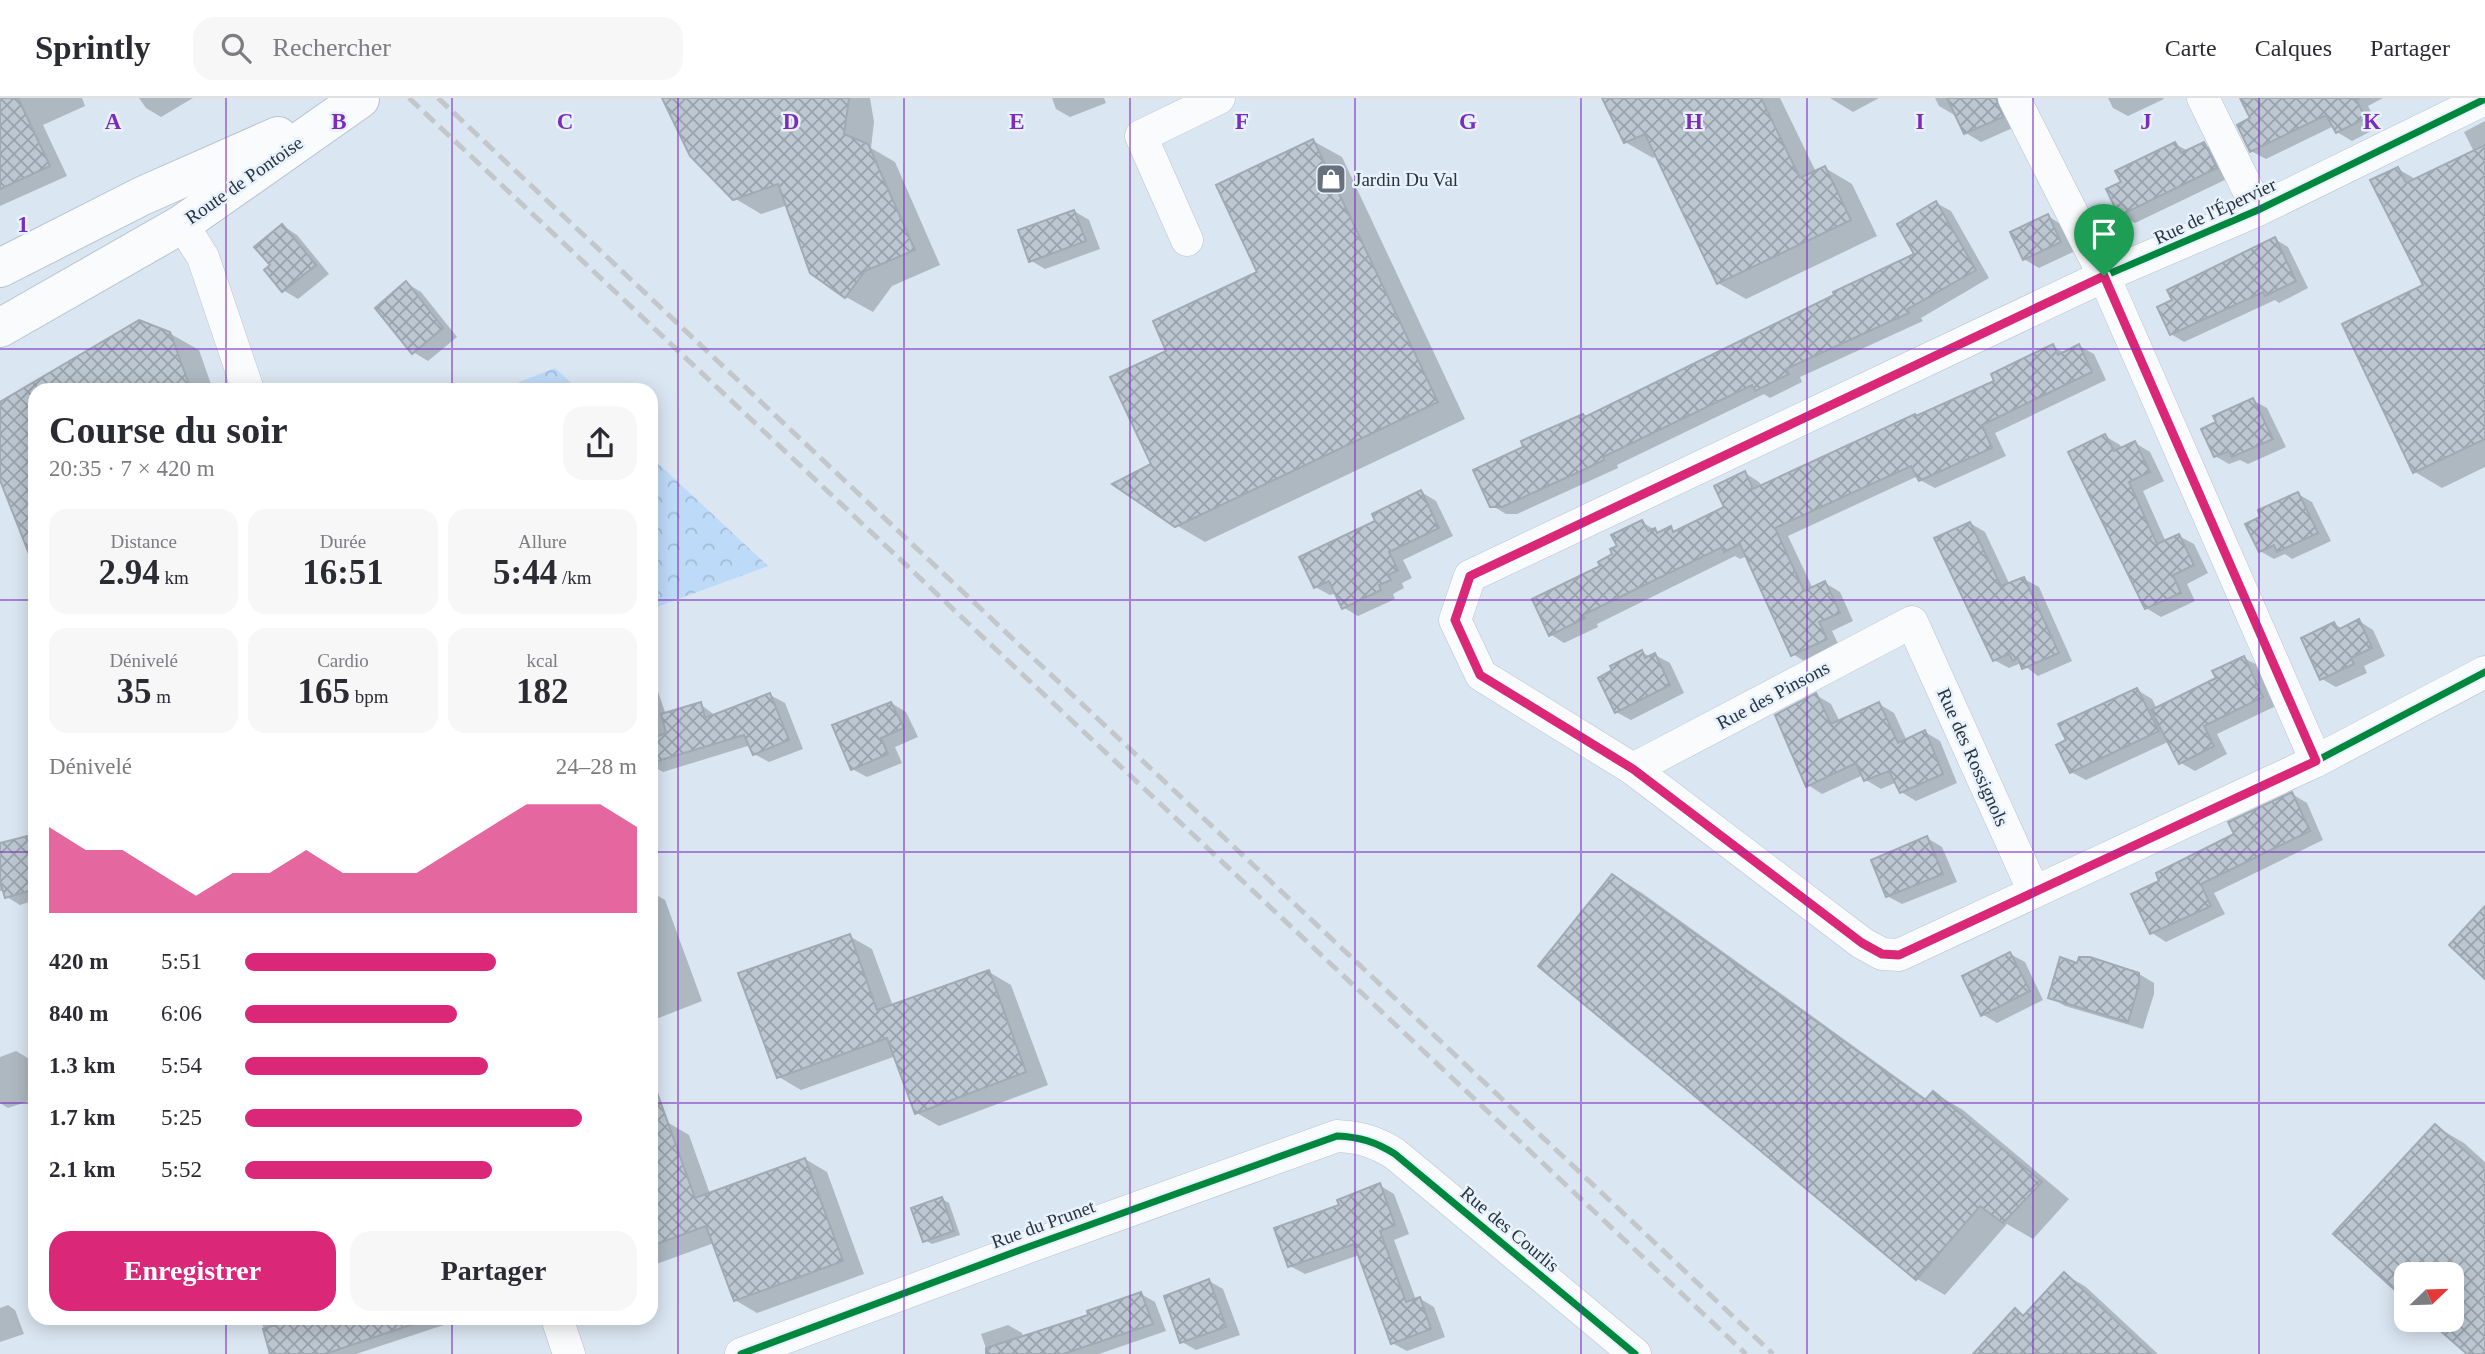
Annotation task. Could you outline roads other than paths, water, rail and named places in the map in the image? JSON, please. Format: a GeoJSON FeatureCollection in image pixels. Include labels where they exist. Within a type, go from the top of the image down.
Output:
{"type":"FeatureCollection","features":[{"type":"Feature","properties":{"kind":"main road","name":"Route de Pontoise"},"geometry":{"type":"LineString","coordinates":[[0,268],[142,196],[360,99],[182,224],[0,328]]}},
{"type":"Feature","properties":{"kind":"street"},"geometry":{"type":"LineString","coordinates":[[1187,240],[1141,136],[1219,98]]}},
{"type":"Feature","properties":{"kind":"street"},"geometry":{"type":"LineString","coordinates":[[2014,98],[2104,276],[2316,761]]}},
{"type":"Feature","properties":{"kind":"street"},"geometry":{"type":"LineString","coordinates":[[2203,98],[2258,210]]}},
{"type":"Feature","properties":{"kind":"street","name":"Rue de l'Épervier"},"geometry":{"type":"LineString","coordinates":[[2034,892],[1899,955],[1882,954],[1862,943],[1633,769],[1480,675],[1455,620],[1470,576],[2104,276],[2258,210],[2485,99]]}},
{"type":"Feature","properties":{"kind":"street"},"geometry":{"type":"LineString","coordinates":[[182,224],[203,257],[246,383]]}},
{"type":"Feature","properties":{"kind":"street","name":"Rue des Pinsons"},"geometry":{"type":"LineString","coordinates":[[1633,769],[1912,622]]}},
{"type":"Feature","properties":{"kind":"street","name":"Rue des Rossignols"},"geometry":{"type":"LineString","coordinates":[[1912,622],[2034,892]]}},
{"type":"Feature","properties":{"kind":"street"},"geometry":{"type":"LineString","coordinates":[[2034,892],[2316,761],[2485,672]]}},
{"type":"Feature","properties":{"kind":"street","name":"Rue du Prunet"},"geometry":{"type":"LineString","coordinates":[[741,1354],[1312,1143],[1338,1136],[1360,1137]]}},
{"type":"Feature","properties":{"kind":"street","name":"Rue des Courlis"},"geometry":{"type":"LineString","coordinates":[[1360,1137],[1395,1154],[1635,1354]]}},
{"type":"Feature","properties":{"kind":"street"},"geometry":{"type":"LineString","coordinates":[[559,1325],[569,1354]]}},
{"type":"Feature","properties":{"kind":"railway"},"geometry":{"type":"LineString","coordinates":[[409,98],[1746,1354]]}},
{"type":"Feature","properties":{"kind":"railway"},"geometry":{"type":"LineString","coordinates":[[438,98],[1773,1354]]}},
{"type":"Feature","properties":{"kind":"place","name":"Jardin Du Val"},"geometry":{"type":"Point","coordinates":[1331,179]}}]}
